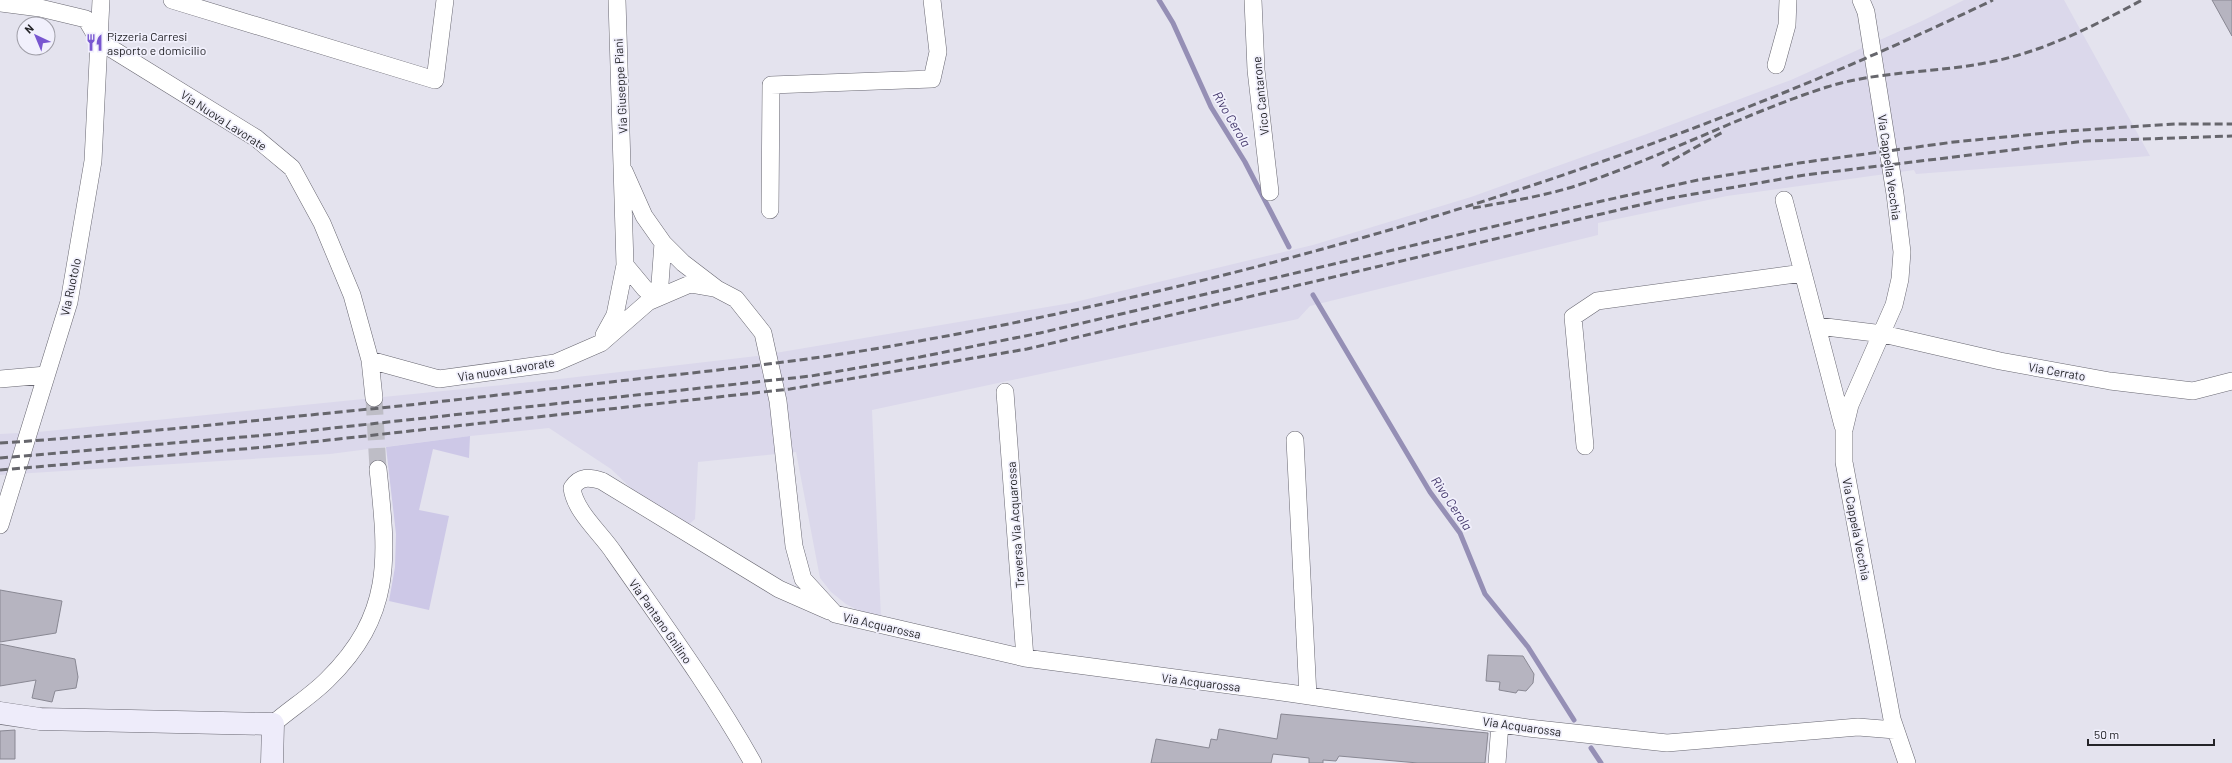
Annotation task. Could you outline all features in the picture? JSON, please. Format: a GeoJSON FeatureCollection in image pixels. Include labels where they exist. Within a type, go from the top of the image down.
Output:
{"type":"FeatureCollection","features":[{"type":"Feature","properties":{"kind":"main road"},"geometry":{"type":"LineString","coordinates":[[0,713],[40,718],[273,724],[272,763]]}},
{"type":"Feature","properties":{"kind":"street","name":"Via Ruotolo"},"geometry":{"type":"LineString","coordinates":[[0,525],[69,302],[93,161],[102,0]]}},
{"type":"Feature","properties":{"kind":"street"},"geometry":{"type":"LineString","coordinates":[[172,0],[435,80],[445,0]]}},
{"type":"Feature","properties":{"kind":"street","name":"Via Giuseppe Piani"},"geometry":{"type":"LineString","coordinates":[[601,343],[615,315],[625,265],[624,171],[617,0]]}},
{"type":"Feature","properties":{"kind":"street"},"geometry":{"type":"LineString","coordinates":[[770,210],[771,85],[932,79],[938,52],[932,0]]}},
{"type":"Feature","properties":{"kind":"street","name":"Vico Cantarone"},"geometry":{"type":"LineString","coordinates":[[1253,0],[1256,70],[1270,192]]}},
{"type":"Feature","properties":{"kind":"street"},"geometry":{"type":"LineString","coordinates":[[1776,65],[1787,25],[1788,0]]}},
{"type":"Feature","properties":{"kind":"street","name":"Via Cappella Vecchia"},"geometry":{"type":"LineString","coordinates":[[1861,0],[1866,12],[1895,194],[1902,252],[1900,279],[1894,305],[1883,334]]}},
{"type":"Feature","properties":{"kind":"street"},"geometry":{"type":"LineString","coordinates":[[0,3],[40,8],[86,19],[99,41]]}},
{"type":"Feature","properties":{"kind":"street","name":"Via Nuova Lavorate"},"geometry":{"type":"LineString","coordinates":[[99,41],[256,138],[292,168],[322,223],[352,295],[370,360]]}},
{"type":"Feature","properties":{"kind":"street"},"geometry":{"type":"LineString","coordinates":[[624,171],[644,216],[663,243],[717,289]]}},
{"type":"Feature","properties":{"kind":"street"},"geometry":{"type":"LineString","coordinates":[[1784,200],[1844,430]]}},
{"type":"Feature","properties":{"kind":"street"},"geometry":{"type":"LineString","coordinates":[[625,265],[645,289],[659,297],[663,243]]}},
{"type":"Feature","properties":{"kind":"street"},"geometry":{"type":"LineString","coordinates":[[1585,446],[1572,317],[1597,302],[1804,273]]}},
{"type":"Feature","properties":{"kind":"street","name":"Via nuova Lavorate"},"geometry":{"type":"LineString","coordinates":[[370,360],[439,379],[555,363],[601,343],[648,302],[690,284],[717,289]]}},
{"type":"Feature","properties":{"kind":"street","name":"Via Acquarossa"},"geometry":{"type":"LineString","coordinates":[[717,289],[736,299],[764,333],[778,401],[794,546],[803,579],[835,614],[1025,658],[1308,696],[1500,724],[1667,743],[1858,728],[1895,730]]}},
{"type":"Feature","properties":{"kind":"street","name":"Via Cerrato"},"geometry":{"type":"LineString","coordinates":[[1818,326],[1883,334],[2000,361],[2110,381],[2193,390],[2232,381]]}},
{"type":"Feature","properties":{"kind":"street","name":"Via Cappela Vecchia"},"geometry":{"type":"LineString","coordinates":[[1883,334],[1850,405],[1844,430],[1844,462],[1895,730]]}},
{"type":"Feature","properties":{"kind":"street"},"geometry":{"type":"LineString","coordinates":[[370,360],[374,398]]}},
{"type":"Feature","properties":{"kind":"street"},"geometry":{"type":"LineString","coordinates":[[0,379],[46,375]]}},
{"type":"Feature","properties":{"kind":"street","name":"Traversa Via Acquarossa"},"geometry":{"type":"LineString","coordinates":[[1006,392],[1025,658]]}},
{"type":"Feature","properties":{"kind":"street"},"geometry":{"type":"LineString","coordinates":[[1295,440],[1308,696]]}},
{"type":"Feature","properties":{"kind":"street"},"geometry":{"type":"LineString","coordinates":[[273,724],[326,681],[346,660],[364,636],[374,611],[383,579],[385,540],[378,469]]}},
{"type":"Feature","properties":{"kind":"street","name":"Via Pantano Gnilino"},"geometry":{"type":"LineString","coordinates":[[753,763],[709,690],[605,540],[577,504],[572,488],[576,481],[591,477],[602,481],[779,588],[835,614]]}},
{"type":"Feature","properties":{"kind":"street"},"geometry":{"type":"LineString","coordinates":[[1497,763],[1500,724]]}},
{"type":"Feature","properties":{"kind":"street"},"geometry":{"type":"LineString","coordinates":[[1895,730],[1907,763]]}},
{"type":"Feature","properties":{"kind":"shaded area"},"geometry":{"type":"Polygon","coordinates":[[[1964,0],[2064,0],[2150,156],[1916,174],[1914,170],[1727,196],[1598,223],[1598,235],[1310,306],[1298,319],[872,410],[881,618],[867,615],[846,604],[831,592],[820,578],[796,452],[698,462],[695,519],[687,526],[631,488],[611,469],[549,428],[470,436],[330,454],[0,475],[0,434],[38,432],[551,380],[757,356],[1071,303],[1313,245],[1471,197],[1791,80],[1922,21],[1964,0]]]}},
{"type":"Feature","properties":{"kind":"shaded area"},"geometry":{"type":"Polygon","coordinates":[[[470,436],[469,458],[433,449],[419,510],[449,516],[429,610],[389,601],[395,567],[396,534],[386,447],[470,436]]]}},
{"type":"Feature","properties":{"kind":"building"},"geometry":{"type":"Polygon","coordinates":[[[2212,0],[2232,0],[2232,36],[2212,0]]]}},
{"type":"Feature","properties":{"kind":"building"},"geometry":{"type":"Polygon","coordinates":[[[0,590],[62,601],[56,633],[0,642],[0,590]]]}},
{"type":"Feature","properties":{"kind":"building"},"geometry":{"type":"Polygon","coordinates":[[[0,644],[75,659],[78,677],[76,688],[55,691],[52,702],[32,698],[36,680],[0,686],[0,644]]]}},
{"type":"Feature","properties":{"kind":"building"},"geometry":{"type":"Polygon","coordinates":[[[1488,655],[1523,656],[1534,674],[1533,683],[1526,691],[1518,690],[1516,693],[1499,690],[1500,682],[1486,681],[1488,655]]]}},
{"type":"Feature","properties":{"kind":"building"},"geometry":{"type":"Polygon","coordinates":[[[1281,714],[1488,733],[1485,763],[1418,763],[1339,756],[1336,761],[1323,760],[1323,763],[1309,763],[1309,758],[1273,754],[1271,763],[1151,763],[1156,739],[1209,748],[1211,739],[1217,740],[1219,729],[1277,739],[1281,714]]]}},
{"type":"Feature","properties":{"kind":"building"},"geometry":{"type":"Polygon","coordinates":[[[15,730],[15,759],[0,759],[0,731],[15,730]]]}},
{"type":"Feature","properties":{"kind":"waterway","name":"Rivo Cerola"},"geometry":{"type":"LineString","coordinates":[[1159,0],[1173,23],[1211,107],[1245,162],[1289,247]]}},
{"type":"Feature","properties":{"kind":"waterway","name":"Rivo Cerola"},"geometry":{"type":"LineString","coordinates":[[1313,295],[1430,492],[1460,533],[1485,594],[1528,647],[1574,720]]}},
{"type":"Feature","properties":{"kind":"waterway","name":"Rivo Cerola"},"geometry":{"type":"LineString","coordinates":[[1591,748],[1601,763]]}},
{"type":"Feature","properties":{"kind":"tunnel"},"geometry":{"type":"LineString","coordinates":[[374,398],[378,469]]}},
{"type":"Feature","properties":{"kind":"railway"},"geometry":{"type":"LineString","coordinates":[[0,443],[139,432],[370,409],[810,359],[914,342],[1053,315],[1191,283],[1329,247],[1465,207],[1600,162],[1733,113],[1864,59],[1993,0]]}},
{"type":"Feature","properties":{"kind":"railway"},"geometry":{"type":"LineString","coordinates":[[1473,208],[1547,194],[1576,186],[1620,170],[1797,97],[1827,87],[1866,78],[1985,63],[2026,53],[2066,38],[2142,0]]}},
{"type":"Feature","properties":{"kind":"railway"},"geometry":{"type":"LineString","coordinates":[[0,458],[278,434],[811,376],[920,357],[1040,333],[1602,201],[1698,180],[1799,163],[1954,142],[2066,131],[2175,124],[2232,124]]}},
{"type":"Feature","properties":{"kind":"railway"},"geometry":{"type":"LineString","coordinates":[[1662,166],[1723,132]]}},
{"type":"Feature","properties":{"kind":"railway"},"geometry":{"type":"LineString","coordinates":[[0,470],[266,447],[790,389],[1027,349],[1665,199],[1805,175],[2086,141],[2232,136]]}},
{"type":"Feature","properties":{"kind":"place","name":"Pizzeria Carresi asporto e domicilio"},"geometry":{"type":"Point","coordinates":[94,43]}}]}
